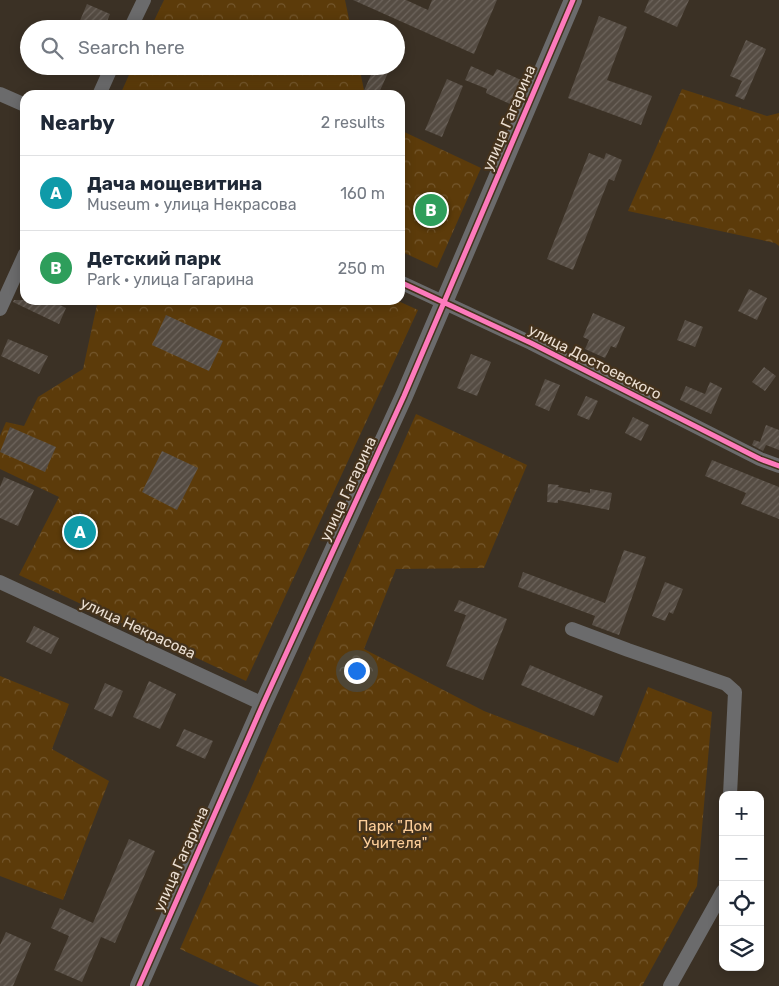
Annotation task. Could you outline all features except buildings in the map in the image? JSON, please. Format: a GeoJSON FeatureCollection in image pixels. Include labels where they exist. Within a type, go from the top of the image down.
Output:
{"type":"FeatureCollection","features":[{"type":"Feature","properties":{"kind":"street"},"geometry":{"type":"LineString","coordinates":[[134,20],[144,0]]}},
{"type":"Feature","properties":{"kind":"street","name":"улица Гагарина"},"geometry":{"type":"LineString","coordinates":[[139,986],[263,704],[445,303],[572,0]]}},
{"type":"Feature","properties":{"kind":"street"},"geometry":{"type":"LineString","coordinates":[[101,90],[108,75]]}},
{"type":"Feature","properties":{"kind":"street"},"geometry":{"type":"LineString","coordinates":[[0,94],[20,103]]}},
{"type":"Feature","properties":{"kind":"street"},"geometry":{"type":"LineString","coordinates":[[0,309],[20,265]]}},
{"type":"Feature","properties":{"kind":"street","name":"улица Достоевского"},"geometry":{"type":"LineString","coordinates":[[405,284],[531,343],[760,459],[779,466]]}},
{"type":"Feature","properties":{"kind":"street","name":"улица Некрасова"},"geometry":{"type":"LineString","coordinates":[[0,582],[263,704]]}},
{"type":"Feature","properties":{"kind":"street"},"geometry":{"type":"LineString","coordinates":[[572,629],[726,684],[735,692],[730,791]]}},
{"type":"Feature","properties":{"kind":"street"},"geometry":{"type":"LineString","coordinates":[[670,986],[719,898]]}},
{"type":"Feature","properties":{"kind":"green space"},"geometry":{"type":"Polygon","coordinates":[[[164,0],[345,0],[349,20],[154,20],[164,0]]]}},
{"type":"Feature","properties":{"kind":"green space"},"geometry":{"type":"Polygon","coordinates":[[[129,75],[361,75],[364,90],[122,90],[129,75]]]}},
{"type":"Feature","properties":{"kind":"green space"},"geometry":{"type":"Polygon","coordinates":[[[682,89],[767,116],[779,113],[779,246],[775,243],[628,211],[682,89]]]}},
{"type":"Feature","properties":{"kind":"green space"},"geometry":{"type":"Polygon","coordinates":[[[405,132],[481,168],[437,268],[405,253],[405,132]]]}},
{"type":"Feature","properties":{"kind":"green space"},"geometry":{"type":"Polygon","coordinates":[[[405,304],[418,310],[246,681],[19,575],[59,497],[0,469],[0,436],[6,422],[24,426],[38,397],[83,369],[97,305],[405,304]]]}},
{"type":"Feature","properties":{"kind":"green space","name":"Парк \"Дом Учителя\""},"geometry":{"type":"Polygon","coordinates":[[[416,414],[527,465],[484,568],[396,569],[364,649],[484,711],[618,763],[648,687],[712,712],[697,886],[642,986],[260,986],[180,949],[416,414]]]}},
{"type":"Feature","properties":{"kind":"green space"},"geometry":{"type":"Polygon","coordinates":[[[0,676],[69,704],[52,749],[109,781],[63,900],[0,876],[0,676]]]}},
{"type":"Feature","properties":{"kind":"cycle path"},"geometry":{"type":"LineString","coordinates":[[139,986],[263,704],[404,396],[573,0]]}},
{"type":"Feature","properties":{"kind":"cycle path"},"geometry":{"type":"LineString","coordinates":[[405,284],[531,343],[760,459],[779,466]]}},
{"type":"Feature","properties":{"kind":"place","name":"Детский парк"},"geometry":{"type":"Point","coordinates":[431,210]}},
{"type":"Feature","properties":{"kind":"place","name":"Дача мощевитина"},"geometry":{"type":"Point","coordinates":[80,532]}}]}
